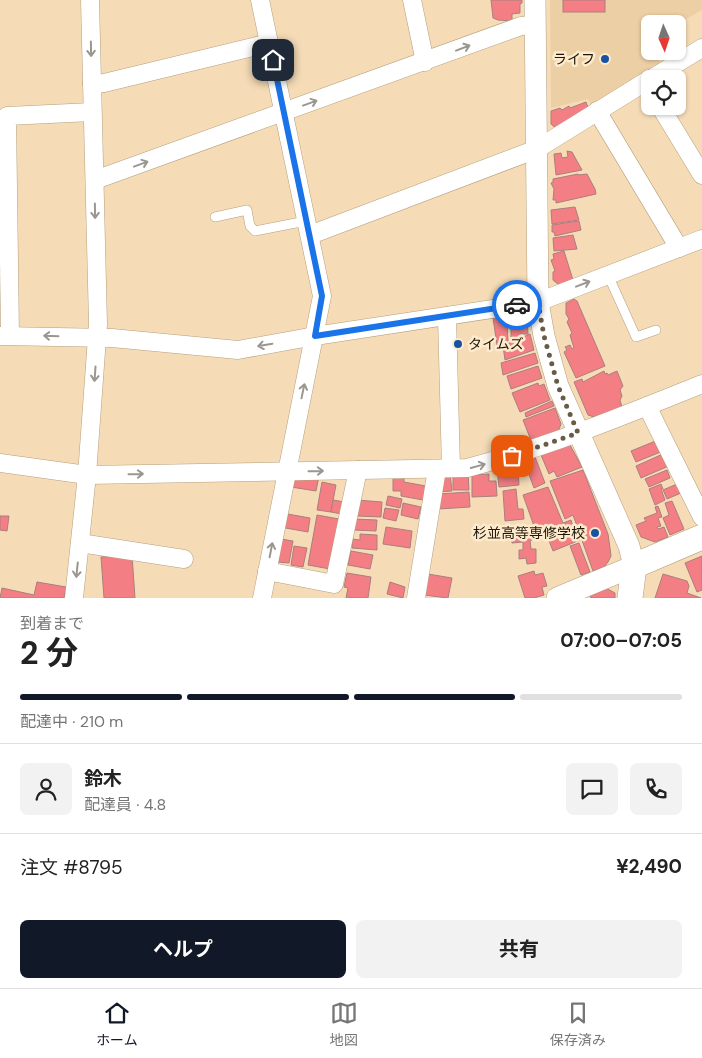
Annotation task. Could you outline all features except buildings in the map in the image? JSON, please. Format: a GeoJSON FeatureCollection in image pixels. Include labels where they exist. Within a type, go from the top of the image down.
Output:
{"type":"FeatureCollection","features":[{"type":"Feature","properties":{"kind":"main road"},"geometry":{"type":"LineString","coordinates":[[630,598],[634,566],[702,537]]}},
{"type":"Feature","properties":{"kind":"street"},"geometry":{"type":"LineString","coordinates":[[74,598],[87,475],[98,338],[90,0]]}},
{"type":"Feature","properties":{"kind":"street"},"geometry":{"type":"LineString","coordinates":[[260,0],[322,296],[262,598]]}},
{"type":"Feature","properties":{"kind":"street"},"geometry":{"type":"LineString","coordinates":[[412,0],[425,62]]}},
{"type":"Feature","properties":{"kind":"street"},"geometry":{"type":"LineString","coordinates":[[535,0],[538,302],[544,336],[555,376],[578,433],[629,546],[634,566],[557,598]]}},
{"type":"Feature","properties":{"kind":"street"},"geometry":{"type":"LineString","coordinates":[[95,180],[520,26],[535,25]]}},
{"type":"Feature","properties":{"kind":"street"},"geometry":{"type":"LineString","coordinates":[[92,84],[104,83],[269,43]]}},
{"type":"Feature","properties":{"kind":"street"},"geometry":{"type":"LineString","coordinates":[[669,70],[702,48]]}},
{"type":"Feature","properties":{"kind":"street"},"geometry":{"type":"LineString","coordinates":[[308,228],[537,149],[597,111],[641,87]]}},
{"type":"Feature","properties":{"kind":"street"},"geometry":{"type":"LineString","coordinates":[[597,111],[679,248]]}},
{"type":"Feature","properties":{"kind":"street"},"geometry":{"type":"LineString","coordinates":[[92,112],[7,116],[5,335],[98,338],[238,350],[315,336],[538,302],[702,239]]}},
{"type":"Feature","properties":{"kind":"street"},"geometry":{"type":"LineString","coordinates":[[665,115],[702,175]]}},
{"type":"Feature","properties":{"kind":"street"},"geometry":{"type":"LineString","coordinates":[[416,598],[444,469],[447,316]]}},
{"type":"Feature","properties":{"kind":"street"},"geometry":{"type":"LineString","coordinates":[[0,463],[87,475],[468,468],[512,456],[578,433],[702,384]]}},
{"type":"Feature","properties":{"kind":"street"},"geometry":{"type":"LineString","coordinates":[[647,406],[702,518]]}},
{"type":"Feature","properties":{"kind":"street"},"geometry":{"type":"LineString","coordinates":[[267,571],[334,584],[358,470]]}},
{"type":"Feature","properties":{"kind":"street"},"geometry":{"type":"LineString","coordinates":[[80,543],[184,559]]}},
{"type":"Feature","properties":{"kind":"lane"},"geometry":{"type":"LineString","coordinates":[[215,217],[246,210],[250,226],[255,231],[308,228]]}},
{"type":"Feature","properties":{"kind":"lane"},"geometry":{"type":"LineString","coordinates":[[608,275],[636,337],[656,330]]}},
{"type":"Feature","properties":{"kind":"shaded area","name":"ライフ"},"geometry":{"type":"Polygon","coordinates":[[[550,0],[702,0],[702,10],[686,19],[686,15],[641,15],[641,60],[659,60],[661,67],[656,70],[641,70],[641,79],[593,108],[588,99],[551,108],[550,0]]]}},
{"type":"Feature","properties":{"kind":"way so far"},"geometry":{"type":"LineString","coordinates":[[512,456],[578,433],[552,367],[538,302],[517,305]]}},
{"type":"Feature","properties":{"kind":"place","name":"ライフ"},"geometry":{"type":"Point","coordinates":[605,59]}},
{"type":"Feature","properties":{"kind":"place","name":"タイムズ"},"geometry":{"type":"Point","coordinates":[458,344]}},
{"type":"Feature","properties":{"kind":"place","name":"杉並高等専修学校"},"geometry":{"type":"Point","coordinates":[595,533]}},
{"type":"Feature","properties":{"kind":"route"},"geometry":{"type":"LineString","coordinates":[[273,60],[322,296],[315,336],[517,305]]}}]}
